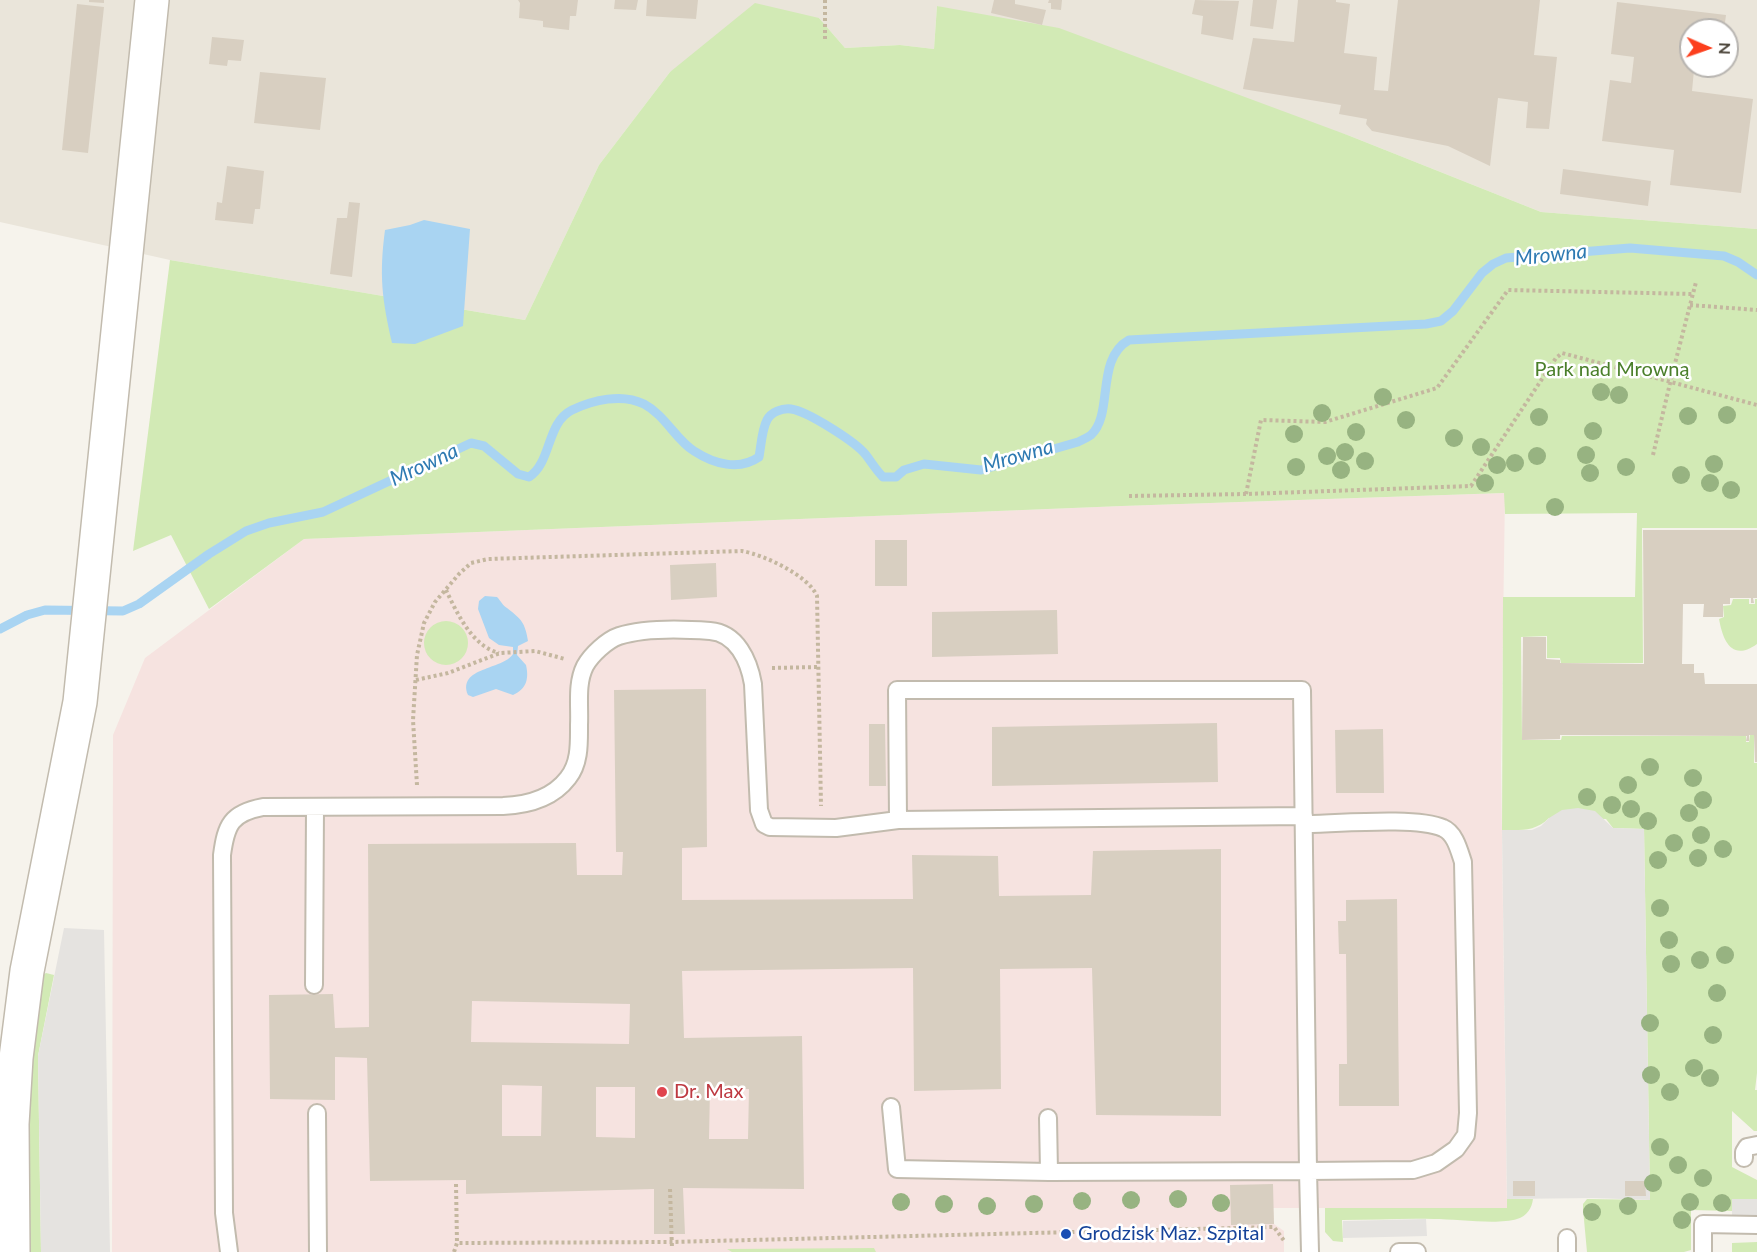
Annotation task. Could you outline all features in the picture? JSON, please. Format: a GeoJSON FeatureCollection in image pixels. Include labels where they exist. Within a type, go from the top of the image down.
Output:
{"type":"FeatureCollection","features":[{"type":"Feature","properties":{"kind":"street"},"geometry":{"type":"LineString","coordinates":[[13,1252],[12,1124],[16,1058],[27,971],[71,755],[86,650],[152,0]]}},
{"type":"Feature","properties":{"kind":"lane"},"geometry":{"type":"LineString","coordinates":[[229,1252],[224,1213],[222,855],[225,833],[236,816],[247,810],[263,807],[522,806],[541,800],[569,777],[579,752],[579,688],[585,666],[602,647],[618,636],[641,632],[714,631],[731,639],[744,654],[753,684],[760,818],[770,827],[836,828],[898,820],[1404,822],[1444,828],[1457,842],[1463,862],[1468,1113],[1466,1135],[1456,1149],[1436,1163],[1413,1170],[1049,1172],[897,1169],[891,1107]]}},
{"type":"Feature","properties":{"kind":"lane"},"geometry":{"type":"LineString","coordinates":[[898,820],[897,690],[1302,690],[1310,1252]]}},
{"type":"Feature","properties":{"kind":"lane"},"geometry":{"type":"LineString","coordinates":[[314,985],[315,808]]}},
{"type":"Feature","properties":{"kind":"lane"},"geometry":{"type":"LineString","coordinates":[[317,1113],[318,1252]]}},
{"type":"Feature","properties":{"kind":"lane"},"geometry":{"type":"LineString","coordinates":[[1048,1118],[1049,1172]]}},
{"type":"Feature","properties":{"kind":"lane"},"geometry":{"type":"LineString","coordinates":[[1744,1158],[1744,1152],[1748,1147],[1757,1145]]}},
{"type":"Feature","properties":{"kind":"lane"},"geometry":{"type":"LineString","coordinates":[[1703,1252],[1703,1224],[1757,1225]]}},
{"type":"Feature","properties":{"kind":"lane"},"geometry":{"type":"LineString","coordinates":[[1399,1252],[1417,1252]]}},
{"type":"Feature","properties":{"kind":"path"},"geometry":{"type":"LineString","coordinates":[[825,0],[825,42]]}},
{"type":"Feature","properties":{"kind":"path"},"geometry":{"type":"LineString","coordinates":[[1653,455],[1696,282]]}},
{"type":"Feature","properties":{"kind":"path"},"geometry":{"type":"LineString","coordinates":[[1246,494],[1261,420],[1325,422],[1437,388],[1508,290],[1693,294]]}},
{"type":"Feature","properties":{"kind":"path"},"geometry":{"type":"LineString","coordinates":[[1690,305],[1757,310]]}},
{"type":"Feature","properties":{"kind":"path"},"geometry":{"type":"LineString","coordinates":[[1129,496],[1471,486],[1556,358],[1562,353],[1757,405]]}},
{"type":"Feature","properties":{"kind":"path"},"geometry":{"type":"LineString","coordinates":[[418,807],[413,720],[417,654],[423,623],[435,602],[471,563],[488,559],[742,551],[761,556],[805,580],[814,588],[817,596],[821,828]]}},
{"type":"Feature","properties":{"kind":"path"},"geometry":{"type":"LineString","coordinates":[[445,590],[460,620],[490,651],[500,653],[535,651],[585,666]]}},
{"type":"Feature","properties":{"kind":"path"},"geometry":{"type":"LineString","coordinates":[[416,680],[448,673],[500,653]]}},
{"type":"Feature","properties":{"kind":"path"},"geometry":{"type":"LineString","coordinates":[[750,668],[819,667]]}},
{"type":"Feature","properties":{"kind":"path"},"geometry":{"type":"LineString","coordinates":[[454,1252],[457,1243],[456,1184]]}},
{"type":"Feature","properties":{"kind":"path"},"geometry":{"type":"LineString","coordinates":[[670,1189],[672,1249]]}},
{"type":"Feature","properties":{"kind":"path"},"geometry":{"type":"LineString","coordinates":[[457,1243],[671,1242],[1274,1227],[1290,1248]]}},
{"type":"Feature","properties":{"kind":"shaded area"},"geometry":{"type":"Polygon","coordinates":[[[0,0],[1757,0],[1757,229],[1541,212],[1350,136],[937,6],[934,49],[900,45],[845,48],[819,18],[670,72],[599,165],[525,320],[170,260],[0,222],[0,0]]]}},
{"type":"Feature","properties":{"kind":"shaded area"},"geometry":{"type":"Polygon","coordinates":[[[1505,493],[1501,765],[1507,1208],[1273,1208],[1274,1224],[1284,1231],[1284,1252],[112,1252],[113,735],[145,658],[304,539],[1505,493]]]}},
{"type":"Feature","properties":{"kind":"shaded area"},"geometry":{"type":"Polygon","coordinates":[[[1578,808],[1595,811],[1613,828],[1644,829],[1650,1200],[1507,1199],[1502,830],[1532,830],[1562,810],[1578,808]]]}},
{"type":"Feature","properties":{"kind":"shaded area"},"geometry":{"type":"Polygon","coordinates":[[[64,928],[104,930],[110,1252],[41,1252],[38,1056],[64,928]]]}},
{"type":"Feature","properties":{"kind":"shaded area"},"geometry":{"type":"Polygon","coordinates":[[[1732,1199],[1757,1199],[1757,1216],[1732,1216],[1732,1199]]]}},
{"type":"Feature","properties":{"kind":"shaded area"},"geometry":{"type":"Polygon","coordinates":[[[1426,1219],[1427,1236],[1343,1238],[1343,1221],[1426,1219]]]}},
{"type":"Feature","properties":{"kind":"green space","name":"Park nad Mrowną"},"geometry":{"type":"Polygon","coordinates":[[[755,3],[819,18],[845,48],[900,45],[934,49],[937,6],[1059,28],[1350,136],[1541,212],[1757,229],[1757,528],[1642,528],[1643,663],[1561,663],[1560,658],[1547,658],[1547,636],[1521,637],[1522,740],[1561,740],[1562,736],[1746,736],[1746,742],[1749,742],[1750,735],[1754,735],[1754,763],[1757,763],[1757,1073],[1755,1090],[1757,1090],[1757,1131],[1754,1131],[1732,1111],[1732,1167],[1757,1180],[1757,1199],[1732,1199],[1732,1211],[1691,1210],[1691,1250],[1684,1252],[1587,1252],[1583,1204],[1587,1199],[1650,1200],[1644,829],[1613,828],[1606,819],[1549,818],[1533,828],[1502,830],[1503,597],[1635,597],[1637,513],[1505,514],[1504,493],[304,539],[209,609],[171,535],[133,551],[170,260],[525,320],[599,165],[670,72],[755,3]]]}},
{"type":"Feature","properties":{"kind":"green space"},"geometry":{"type":"Polygon","coordinates":[[[1733,599],[1749,599],[1749,604],[1755,604],[1755,599],[1757,599],[1757,644],[1741,651],[1735,650],[1726,641],[1719,619],[1724,617],[1723,606],[1731,605],[1733,599]]]}},
{"type":"Feature","properties":{"kind":"green space"},"geometry":{"type":"Polygon","coordinates":[[[446,621],[454,622],[462,627],[467,635],[467,651],[462,659],[454,664],[446,665],[438,664],[430,659],[425,651],[424,643],[425,635],[430,627],[438,622],[446,621]]]}},
{"type":"Feature","properties":{"kind":"green space"},"geometry":{"type":"Polygon","coordinates":[[[46,973],[54,975],[38,1056],[41,1252],[28,1252],[27,1104],[41,976],[46,973]]]}},
{"type":"Feature","properties":{"kind":"green space"},"geometry":{"type":"Polygon","coordinates":[[[1507,1199],[1533,1199],[1526,1214],[1509,1221],[1342,1220],[1343,1242],[1333,1241],[1325,1232],[1325,1208],[1507,1208],[1507,1199]]]}},
{"type":"Feature","properties":{"kind":"green space"},"geometry":{"type":"Polygon","coordinates":[[[1757,1242],[1757,1252],[1732,1252],[1732,1243],[1757,1242]]]}},
{"type":"Feature","properties":{"kind":"green space"},"geometry":{"type":"Polygon","coordinates":[[[874,1248],[876,1252],[732,1252],[727,1249],[874,1248]]]}},
{"type":"Feature","properties":{"kind":"water"},"geometry":{"type":"Polygon","coordinates":[[[424,220],[470,229],[463,326],[415,344],[392,343],[382,287],[385,230],[424,220]]]}},
{"type":"Feature","properties":{"kind":"water"},"geometry":{"type":"Polygon","coordinates":[[[485,596],[497,597],[524,625],[528,641],[518,646],[517,655],[526,665],[527,679],[521,690],[513,695],[496,689],[473,697],[468,695],[466,686],[469,679],[508,659],[513,654],[513,647],[499,645],[489,638],[478,609],[479,601],[485,596]]]}},
{"type":"Feature","properties":{"kind":"building"},"geometry":{"type":"Polygon","coordinates":[[[89,0],[104,0],[104,3],[89,2],[89,0]]]}},
{"type":"Feature","properties":{"kind":"building"},"geometry":{"type":"Polygon","coordinates":[[[518,0],[578,0],[576,16],[570,16],[569,30],[543,27],[543,21],[519,18],[520,3],[518,0]]]}},
{"type":"Feature","properties":{"kind":"building"},"geometry":{"type":"Polygon","coordinates":[[[615,0],[638,0],[636,10],[614,9],[615,0]]]}},
{"type":"Feature","properties":{"kind":"building"},"geometry":{"type":"Polygon","coordinates":[[[647,0],[698,0],[696,19],[646,16],[647,0]]]}},
{"type":"Feature","properties":{"kind":"building"},"geometry":{"type":"Polygon","coordinates":[[[994,0],[1015,0],[1015,4],[1046,10],[1042,25],[991,13],[994,0]]]}},
{"type":"Feature","properties":{"kind":"building"},"geometry":{"type":"Polygon","coordinates":[[[1049,0],[1062,0],[1061,10],[1051,9],[1049,0]]]}},
{"type":"Feature","properties":{"kind":"building"},"geometry":{"type":"Polygon","coordinates":[[[1195,0],[1239,1],[1233,40],[1201,34],[1203,16],[1192,14],[1195,0]]]}},
{"type":"Feature","properties":{"kind":"building"},"geometry":{"type":"Polygon","coordinates":[[[1253,0],[1277,0],[1273,29],[1250,26],[1253,0]]]}},
{"type":"Feature","properties":{"kind":"building"},"geometry":{"type":"Polygon","coordinates":[[[1298,0],[1336,0],[1336,2],[1350,4],[1344,53],[1377,57],[1374,90],[1388,91],[1398,0],[1540,0],[1534,55],[1557,57],[1549,129],[1526,128],[1528,102],[1498,98],[1490,166],[1448,146],[1372,131],[1366,124],[1367,119],[1339,114],[1341,105],[1243,89],[1253,38],[1294,42],[1298,0]]]}},
{"type":"Feature","properties":{"kind":"building"},"geometry":{"type":"Polygon","coordinates":[[[1617,2],[1726,15],[1726,18],[1679,18],[1679,78],[1693,78],[1692,91],[1753,99],[1741,193],[1670,185],[1674,150],[1602,141],[1610,80],[1631,83],[1634,57],[1611,54],[1617,2]]]}},
{"type":"Feature","properties":{"kind":"building"},"geometry":{"type":"Polygon","coordinates":[[[77,4],[104,7],[88,153],[62,150],[77,4]]]}},
{"type":"Feature","properties":{"kind":"building"},"geometry":{"type":"Polygon","coordinates":[[[212,37],[244,40],[241,61],[228,60],[227,66],[209,64],[212,37]]]}},
{"type":"Feature","properties":{"kind":"building"},"geometry":{"type":"Polygon","coordinates":[[[260,72],[326,78],[320,130],[254,123],[260,72]]]}},
{"type":"Feature","properties":{"kind":"building"},"geometry":{"type":"Polygon","coordinates":[[[227,166],[264,171],[260,209],[255,209],[253,224],[215,220],[217,202],[222,203],[227,166]]]}},
{"type":"Feature","properties":{"kind":"building"},"geometry":{"type":"Polygon","coordinates":[[[1563,169],[1651,181],[1648,206],[1560,194],[1563,169]]]}},
{"type":"Feature","properties":{"kind":"building"},"geometry":{"type":"Polygon","coordinates":[[[349,202],[360,203],[352,277],[330,274],[337,218],[347,218],[349,202]]]}},
{"type":"Feature","properties":{"kind":"building"},"geometry":{"type":"Polygon","coordinates":[[[1643,530],[1757,530],[1757,598],[1753,598],[1754,603],[1751,603],[1751,598],[1730,598],[1730,604],[1723,604],[1723,617],[1703,617],[1704,604],[1683,604],[1682,664],[1694,664],[1694,673],[1704,673],[1705,684],[1757,684],[1757,762],[1755,762],[1754,735],[1749,735],[1749,741],[1746,741],[1747,736],[1560,735],[1560,739],[1522,740],[1523,637],[1546,637],[1546,659],[1560,660],[1560,663],[1644,664],[1643,530]]]}},
{"type":"Feature","properties":{"kind":"building"},"geometry":{"type":"Polygon","coordinates":[[[875,540],[907,540],[907,586],[875,586],[875,540]]]}},
{"type":"Feature","properties":{"kind":"building"},"geometry":{"type":"Polygon","coordinates":[[[716,563],[717,597],[671,600],[670,565],[716,563]]]}},
{"type":"Feature","properties":{"kind":"building"},"geometry":{"type":"Polygon","coordinates":[[[1057,610],[1058,654],[932,657],[932,612],[1057,610]]]}},
{"type":"Feature","properties":{"kind":"building"},"geometry":{"type":"Polygon","coordinates":[[[706,689],[707,847],[682,848],[682,900],[913,899],[912,855],[998,856],[999,896],[1091,895],[1093,851],[1221,849],[1221,1116],[1096,1115],[1092,968],[1000,969],[1001,1089],[914,1091],[913,968],[682,971],[684,1038],[802,1036],[804,1189],[683,1188],[685,1234],[654,1234],[654,1189],[466,1194],[466,1180],[370,1181],[367,1058],[335,1057],[335,1100],[270,1099],[269,995],[333,994],[335,1028],[369,1027],[368,844],[576,843],[577,875],[622,875],[623,852],[616,852],[614,690],[706,689]],[[472,1001],[471,1042],[629,1044],[630,1004],[472,1001]],[[502,1085],[502,1136],[541,1136],[542,1086],[502,1085]],[[596,1087],[596,1137],[635,1138],[635,1087],[596,1087]],[[710,1089],[709,1139],[748,1139],[749,1089],[710,1089]]]}},
{"type":"Feature","properties":{"kind":"building"},"geometry":{"type":"Polygon","coordinates":[[[1217,723],[1218,782],[992,786],[992,727],[1217,723]]]}},
{"type":"Feature","properties":{"kind":"building"},"geometry":{"type":"Polygon","coordinates":[[[869,724],[885,724],[886,786],[869,786],[869,724]]]}},
{"type":"Feature","properties":{"kind":"building"},"geometry":{"type":"Polygon","coordinates":[[[1383,729],[1384,793],[1336,793],[1335,730],[1383,729]]]}},
{"type":"Feature","properties":{"kind":"building"},"geometry":{"type":"Polygon","coordinates":[[[1397,899],[1399,1106],[1339,1106],[1339,1064],[1347,1064],[1346,954],[1339,954],[1338,921],[1346,921],[1346,900],[1397,899]]]}},
{"type":"Feature","properties":{"kind":"building"},"geometry":{"type":"Polygon","coordinates":[[[1513,1181],[1535,1181],[1535,1196],[1513,1196],[1513,1181]]]}},
{"type":"Feature","properties":{"kind":"building"},"geometry":{"type":"Polygon","coordinates":[[[1625,1181],[1645,1181],[1646,1196],[1625,1196],[1625,1181]]]}},
{"type":"Feature","properties":{"kind":"building"},"geometry":{"type":"Polygon","coordinates":[[[1273,1184],[1274,1224],[1231,1225],[1230,1185],[1273,1184]]]}},
{"type":"Feature","properties":{"kind":"waterway","name":"Mrowna"},"geometry":{"type":"LineString","coordinates":[[0,629],[27,615],[45,610],[123,611],[139,604],[209,554],[246,531],[269,523],[323,512],[471,443],[484,446],[518,474],[529,477],[542,462],[553,433],[564,416],[572,410],[598,401],[617,398],[644,404],[658,414],[694,451],[726,464],[743,464],[759,457],[767,420],[774,413],[791,409],[819,421],[861,449],[883,477],[896,477],[904,470],[924,464],[981,470],[1078,442],[1091,435],[1098,426],[1102,414],[1112,360],[1129,340],[1426,324],[1441,321],[1453,311],[1482,273],[1493,264],[1506,258],[1630,248],[1724,256],[1757,275]]}},
{"type":"Feature","properties":{"kind":"place","name":"Dr. Max"},"geometry":{"type":"Point","coordinates":[662,1092]}},
{"type":"Feature","properties":{"kind":"place","name":"Grodzisk Maz. Szpital"},"geometry":{"type":"Point","coordinates":[1066,1234]}}]}
